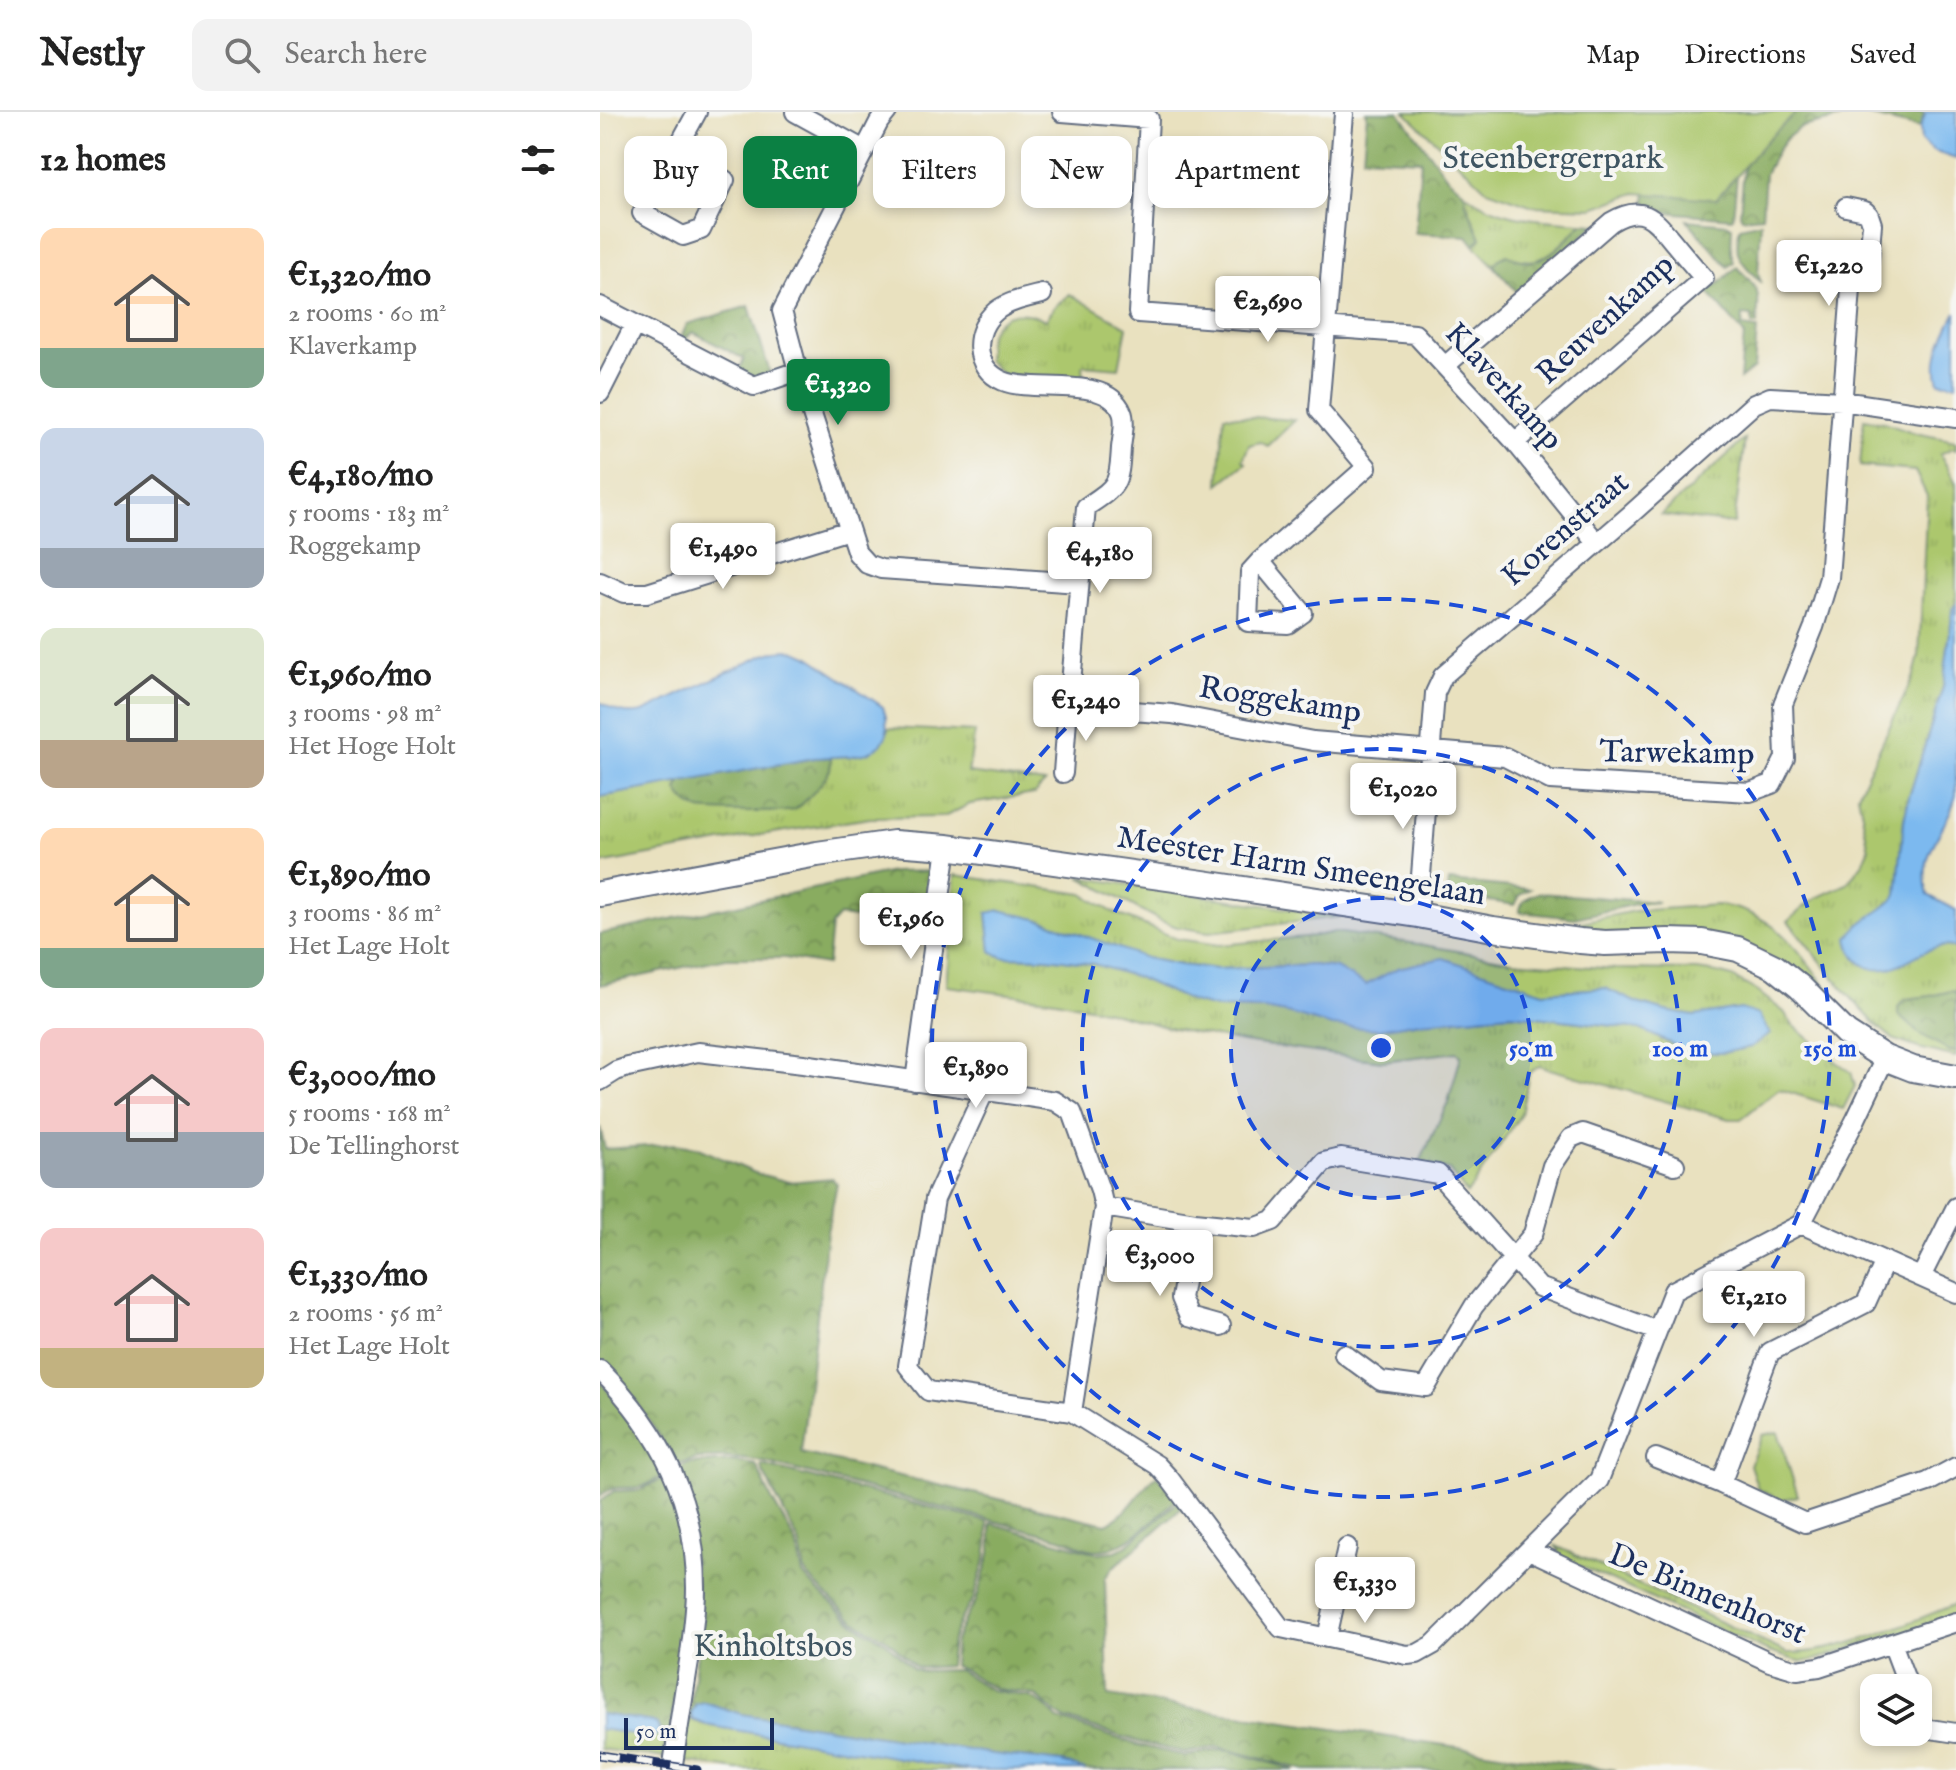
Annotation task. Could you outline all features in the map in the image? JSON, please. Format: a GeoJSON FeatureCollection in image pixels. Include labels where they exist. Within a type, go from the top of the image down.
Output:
{"type":"FeatureCollection","features":[{"type":"Feature","properties":{"kind":"street"},"geometry":{"type":"LineString","coordinates":[[684,136],[697,112]]}},
{"type":"Feature","properties":{"kind":"street"},"geometry":{"type":"LineString","coordinates":[[795,112],[864,150]]}},
{"type":"Feature","properties":{"kind":"street"},"geometry":{"type":"LineString","coordinates":[[887,112],[864,150],[782,311],[798,371],[857,553],[874,567],[1079,583]]}},
{"type":"Feature","properties":{"kind":"street","name":"Klaverkamp"},"geometry":{"type":"LineString","coordinates":[[1062,112],[1149,119],[1138,313],[1415,334],[1515,442],[1597,543]]}},
{"type":"Feature","properties":{"kind":"street"},"geometry":{"type":"LineString","coordinates":[[1260,561],[1367,467],[1319,410],[1344,114]]}},
{"type":"Feature","properties":{"kind":"street"},"geometry":{"type":"LineString","coordinates":[[675,152],[725,180],[701,230],[683,236],[642,213],[675,152]]}},
{"type":"Feature","properties":{"kind":"street","name":"Tarwekamp"},"geometry":{"type":"LineString","coordinates":[[1430,751],[1505,757],[1550,780],[1750,792],[1772,784],[1785,758],[1783,704],[1814,627],[1829,578],[1851,289],[1869,260],[1872,224],[1865,211],[1846,207]]}},
{"type":"Feature","properties":{"kind":"street","name":"Reuvenkamp"},"geometry":{"type":"LineString","coordinates":[[1445,366],[1611,222],[1633,214],[1652,218],[1704,278],[1515,442]]}},
{"type":"Feature","properties":{"kind":"street"},"geometry":{"type":"LineString","coordinates":[[1042,294],[1010,302],[995,312],[978,338],[979,353],[985,368],[999,380],[1017,386],[1091,389],[1112,397],[1123,413],[1120,471],[1113,488],[1086,507],[1071,684],[1075,699],[1068,706],[1063,773]]}},
{"type":"Feature","properties":{"kind":"street"},"geometry":{"type":"LineString","coordinates":[[600,306],[754,386],[798,371]]}},
{"type":"Feature","properties":{"kind":"street"},"geometry":{"type":"LineString","coordinates":[[600,393],[635,324]]}},
{"type":"Feature","properties":{"kind":"street","name":"Korenstraat"},"geometry":{"type":"LineString","coordinates":[[1418,915],[1435,693],[1443,676],[1754,404],[1770,397],[1842,401],[1956,418]]}},
{"type":"Feature","properties":{"kind":"street"},"geometry":{"type":"LineString","coordinates":[[600,582],[624,593],[647,593],[849,530]]}},
{"type":"Feature","properties":{"kind":"street","name":"Roggekamp"},"geometry":{"type":"LineString","coordinates":[[1075,699],[1093,708],[1172,714],[1313,741],[1430,751]]}},
{"type":"Feature","properties":{"kind":"street","name":"Meester Harm Smeengelaan"},"geometry":{"type":"LineString","coordinates":[[600,894],[894,843],[947,847],[1580,941],[1684,941],[1722,945],[1738,949],[1788,976],[1846,1033],[1885,1058],[1913,1069],[1956,1077]]}},
{"type":"Feature","properties":{"kind":"street"},"geometry":{"type":"LineString","coordinates":[[915,1081],[947,847]]}},
{"type":"Feature","properties":{"kind":"street"},"geometry":{"type":"LineString","coordinates":[[600,1081],[628,1067],[698,1052],[1055,1101],[1072,1112],[1104,1207],[1072,1412]]}},
{"type":"Feature","properties":{"kind":"street"},"geometry":{"type":"LineString","coordinates":[[985,1090],[935,1199],[908,1366],[928,1391],[1072,1412],[1157,1465],[1281,1628],[1396,1654],[1417,1654],[1433,1645],[1599,1480],[1673,1291],[1801,1224],[1885,1058]]}},
{"type":"Feature","properties":{"kind":"street"},"geometry":{"type":"LineString","coordinates":[[1344,1354],[1381,1381],[1426,1387],[1474,1306],[1533,1234],[1552,1166],[1571,1138],[1583,1133],[1675,1165]]}},
{"type":"Feature","properties":{"kind":"street"},"geometry":{"type":"LineString","coordinates":[[1104,1207],[1254,1228],[1273,1221],[1324,1162],[1341,1158],[1438,1174],[1539,1287],[1657,1331]]}},
{"type":"Feature","properties":{"kind":"street"},"geometry":{"type":"LineString","coordinates":[[1921,1277],[1956,1207]]}},
{"type":"Feature","properties":{"kind":"street"},"geometry":{"type":"LineString","coordinates":[[1195,1222],[1181,1298],[1189,1317],[1221,1326]]}},
{"type":"Feature","properties":{"kind":"street"},"geometry":{"type":"LineString","coordinates":[[1801,1224],[1956,1293]]}},
{"type":"Feature","properties":{"kind":"street"},"geometry":{"type":"LineString","coordinates":[[1721,1484],[1770,1352],[1866,1303],[1885,1261]]}},
{"type":"Feature","properties":{"kind":"street"},"geometry":{"type":"LineString","coordinates":[[600,1370],[629,1401],[654,1435],[678,1486],[691,1536],[696,1603],[673,1766]]}},
{"type":"Feature","properties":{"kind":"street"},"geometry":{"type":"LineString","coordinates":[[1656,1458],[1805,1523],[1928,1482],[1956,1467]]}},
{"type":"Feature","properties":{"kind":"street"},"geometry":{"type":"LineString","coordinates":[[1327,1638],[1347,1547]]}},
{"type":"Feature","properties":{"kind":"street","name":"De Binnenhorst"},"geometry":{"type":"LineString","coordinates":[[1529,1550],[1785,1668],[1809,1670],[1956,1622]]}},
{"type":"Feature","properties":{"kind":"street"},"geometry":{"type":"LineString","coordinates":[[1892,1643],[1904,1674]]}},
{"type":"Feature","properties":{"kind":"street"},"geometry":{"type":"LineString","coordinates":[[1932,1729],[1956,1733]]}},
{"type":"Feature","properties":{"kind":"green space"},"geometry":{"type":"Polygon","coordinates":[[[1365,112],[1399,112],[1447,177],[1465,193],[1466,203],[1481,238],[1474,245],[1467,236],[1415,233],[1421,160],[1363,157],[1365,112]]]}},
{"type":"Feature","properties":{"kind":"green space","name":"Steenbergerpark"},"geometry":{"type":"Polygon","coordinates":[[[1405,112],[1797,112],[1768,139],[1716,199],[1636,193],[1593,208],[1533,206],[1487,190],[1405,112]]]}},
{"type":"Feature","properties":{"kind":"green space"},"geometry":{"type":"Polygon","coordinates":[[[1783,112],[1924,114],[1920,128],[1859,114],[1801,127],[1777,151],[1765,174],[1762,216],[1742,218],[1744,166],[1783,112]]]}},
{"type":"Feature","properties":{"kind":"green space"},"geometry":{"type":"Polygon","coordinates":[[[1738,165],[1731,218],[1666,212],[1645,202],[1646,192],[1738,165]]]}},
{"type":"Feature","properties":{"kind":"green space"},"geometry":{"type":"Polygon","coordinates":[[[1465,193],[1506,214],[1583,223],[1543,257],[1530,261],[1504,258],[1493,265],[1474,245],[1481,238],[1466,203],[1465,193]]]}},
{"type":"Feature","properties":{"kind":"green space"},"geometry":{"type":"Polygon","coordinates":[[[1687,220],[1732,226],[1731,252],[1734,262],[1728,267],[1687,220]]]}},
{"type":"Feature","properties":{"kind":"green space"},"geometry":{"type":"Polygon","coordinates":[[[1761,222],[1758,273],[1761,283],[1740,259],[1737,246],[1740,227],[1761,222]]]}},
{"type":"Feature","properties":{"kind":"green space"},"geometry":{"type":"Polygon","coordinates":[[[1583,223],[1596,224],[1519,294],[1493,265],[1507,255],[1525,261],[1542,258],[1583,223]]]}},
{"type":"Feature","properties":{"kind":"green space"},"geometry":{"type":"Polygon","coordinates":[[[1737,267],[1755,287],[1758,298],[1757,325],[1752,325],[1752,316],[1743,315],[1742,327],[1757,329],[1754,368],[1740,379],[1744,334],[1704,288],[1711,282],[1715,287],[1737,267]]]}},
{"type":"Feature","properties":{"kind":"green space"},"geometry":{"type":"Polygon","coordinates":[[[1070,294],[1127,327],[1119,368],[1083,365],[1083,383],[1003,375],[987,360],[988,340],[997,323],[1019,314],[1046,320],[1055,306],[1070,294]]]}},
{"type":"Feature","properties":{"kind":"green space"},"geometry":{"type":"Polygon","coordinates":[[[749,306],[770,373],[758,378],[738,372],[744,359],[693,332],[679,342],[687,324],[749,306]]]}},
{"type":"Feature","properties":{"kind":"green space"},"geometry":{"type":"Polygon","coordinates":[[[1224,415],[1295,420],[1268,446],[1260,442],[1249,445],[1243,460],[1246,463],[1219,484],[1224,415]]]}},
{"type":"Feature","properties":{"kind":"green space"},"geometry":{"type":"Polygon","coordinates":[[[1864,419],[1956,441],[1956,449],[1940,454],[1956,483],[1956,604],[1943,687],[1909,797],[1897,896],[1881,910],[1855,957],[1871,968],[1938,947],[1956,948],[1956,992],[1930,996],[1950,1051],[1956,1052],[1956,1057],[1893,1039],[1845,991],[1788,921],[1818,897],[1847,884],[1863,863],[1869,850],[1858,794],[1914,675],[1919,656],[1927,496],[1915,471],[1860,466],[1864,419]]]}},
{"type":"Feature","properties":{"kind":"green space"},"geometry":{"type":"Polygon","coordinates":[[[1745,439],[1734,524],[1661,515],[1745,439]]]}},
{"type":"Feature","properties":{"kind":"green space"},"geometry":{"type":"Polygon","coordinates":[[[888,728],[975,732],[968,773],[1045,783],[1034,794],[970,804],[944,817],[870,818],[600,864],[600,797],[681,782],[677,790],[808,798],[830,770],[831,757],[853,756],[887,734],[888,728]]]}},
{"type":"Feature","properties":{"kind":"green space"},"geometry":{"type":"Polygon","coordinates":[[[831,757],[830,769],[824,779],[793,810],[700,810],[686,802],[677,790],[681,782],[831,757]]]}},
{"type":"Feature","properties":{"kind":"green space"},"geometry":{"type":"Polygon","coordinates":[[[934,871],[928,927],[839,916],[831,925],[827,965],[785,958],[726,958],[600,985],[600,934],[892,872],[934,871]]]}},
{"type":"Feature","properties":{"kind":"green space"},"geometry":{"type":"Polygon","coordinates":[[[955,875],[1083,894],[1111,911],[1177,939],[1220,945],[1335,932],[1513,961],[1717,973],[1732,977],[1757,991],[1784,1012],[1792,1024],[1851,1072],[1855,1086],[1843,1109],[1779,1089],[1741,1119],[1729,1119],[1539,1066],[1529,1073],[1521,1114],[1467,1194],[1449,1170],[1420,1162],[1448,1102],[1461,1056],[1457,1052],[1383,1061],[1350,1057],[1173,1029],[1056,1000],[946,986],[955,875]],[[987,913],[991,951],[1002,957],[1048,958],[1094,964],[1139,978],[1192,1002],[1216,1008],[1264,1009],[1378,1029],[1511,1014],[1640,1029],[1689,1052],[1722,1053],[1751,1047],[1741,1009],[1694,1016],[1637,1003],[1605,988],[1543,992],[1443,958],[1398,968],[1366,985],[1336,968],[1313,965],[1217,969],[1146,958],[987,913]]]}},
{"type":"Feature","properties":{"kind":"green space"},"geometry":{"type":"Polygon","coordinates":[[[1080,877],[1341,917],[1209,932],[1177,927],[1159,920],[1080,877]]]}},
{"type":"Feature","properties":{"kind":"green space"},"geometry":{"type":"Polygon","coordinates":[[[1449,881],[1530,889],[1520,895],[1515,905],[1447,895],[1449,881]]]}},
{"type":"Feature","properties":{"kind":"green space"},"geometry":{"type":"Polygon","coordinates":[[[1538,893],[1658,902],[1575,918],[1519,912],[1526,900],[1538,893]]]}},
{"type":"Feature","properties":{"kind":"green space"},"geometry":{"type":"Polygon","coordinates":[[[1717,905],[1740,909],[1777,929],[1806,960],[1845,1013],[1843,1015],[1794,967],[1605,932],[1567,929],[1567,925],[1634,911],[1717,905]]]}},
{"type":"Feature","properties":{"kind":"green space"},"geometry":{"type":"Polygon","coordinates":[[[1956,992],[1956,1052],[1917,1032],[1898,1015],[1898,1007],[1905,999],[1956,992]]]}},
{"type":"Feature","properties":{"kind":"green space"},"geometry":{"type":"Polygon","coordinates":[[[600,1127],[605,1149],[676,1144],[698,1148],[755,1173],[789,1182],[832,1178],[837,1184],[827,1232],[801,1453],[1106,1524],[1122,1514],[1157,1475],[1177,1499],[1137,1534],[1102,1550],[769,1463],[711,1458],[679,1465],[623,1383],[600,1360],[600,1127]]]}},
{"type":"Feature","properties":{"kind":"green space"},"geometry":{"type":"Polygon","coordinates":[[[600,1381],[642,1430],[665,1474],[643,1486],[615,1488],[600,1496],[600,1381]]]}},
{"type":"Feature","properties":{"kind":"green space"},"geometry":{"type":"Polygon","coordinates":[[[1778,1432],[1798,1496],[1781,1500],[1758,1489],[1750,1465],[1762,1435],[1778,1432]]]}},
{"type":"Feature","properties":{"kind":"green space","name":"Kinholtsbos"},"geometry":{"type":"Polygon","coordinates":[[[733,1461],[756,1465],[796,1542],[803,1574],[816,1589],[855,1624],[887,1643],[914,1669],[958,1670],[991,1690],[1030,1697],[1058,1719],[1138,1745],[1185,1756],[1230,1751],[1295,1770],[1085,1770],[1061,1762],[741,1714],[704,1702],[691,1713],[692,1719],[688,1719],[702,1620],[679,1469],[688,1464],[733,1461]]]}},
{"type":"Feature","properties":{"kind":"green space"},"geometry":{"type":"Polygon","coordinates":[[[762,1465],[988,1522],[986,1557],[973,1600],[952,1640],[949,1666],[915,1666],[889,1641],[856,1622],[818,1587],[805,1572],[799,1542],[762,1465]]]}},
{"type":"Feature","properties":{"kind":"green space"},"geometry":{"type":"Polygon","coordinates":[[[666,1477],[679,1514],[687,1560],[688,1603],[665,1750],[666,1731],[659,1730],[657,1724],[600,1714],[600,1501],[614,1491],[640,1490],[666,1477]]]}},
{"type":"Feature","properties":{"kind":"green space"},"geometry":{"type":"Polygon","coordinates":[[[1179,1501],[1183,1507],[1105,1578],[1108,1696],[1616,1770],[1305,1770],[1218,1747],[1185,1753],[1066,1719],[1035,1696],[992,1687],[953,1666],[955,1641],[976,1601],[991,1550],[991,1523],[1097,1553],[1116,1551],[1179,1501]]]}},
{"type":"Feature","properties":{"kind":"green space"},"geometry":{"type":"Polygon","coordinates":[[[1556,1546],[1787,1653],[1851,1643],[1956,1604],[1956,1615],[1802,1662],[1769,1652],[1562,1558],[1556,1546]]]}},
{"type":"Feature","properties":{"kind":"green space"},"geometry":{"type":"Polygon","coordinates":[[[688,1719],[706,1725],[969,1770],[738,1770],[679,1761],[688,1719]]]}},
{"type":"Feature","properties":{"kind":"green space"},"geometry":{"type":"Polygon","coordinates":[[[600,1729],[653,1737],[659,1730],[666,1731],[666,1758],[600,1749],[600,1729]]]}},
{"type":"Feature","properties":{"kind":"water"},"geometry":{"type":"Polygon","coordinates":[[[1926,112],[1956,112],[1956,159],[1933,151],[1921,141],[1920,128],[1926,112]]]}},
{"type":"Feature","properties":{"kind":"water"},"geometry":{"type":"Polygon","coordinates":[[[1956,312],[1956,384],[1939,382],[1938,355],[1956,312]]]}},
{"type":"Feature","properties":{"kind":"water"},"geometry":{"type":"Polygon","coordinates":[[[1956,604],[1956,795],[1929,854],[1925,880],[1928,895],[1956,910],[1956,948],[1944,946],[1932,949],[1887,969],[1876,969],[1858,960],[1848,938],[1859,925],[1897,895],[1904,820],[1943,687],[1956,604]]]}},
{"type":"Feature","properties":{"kind":"water"},"geometry":{"type":"Polygon","coordinates":[[[788,650],[808,656],[883,707],[887,734],[881,745],[868,753],[853,756],[814,758],[600,797],[600,702],[620,712],[643,712],[764,655],[788,650]]]}},
{"type":"Feature","properties":{"kind":"water"},"geometry":{"type":"Polygon","coordinates":[[[1000,910],[1045,921],[1146,958],[1180,965],[1217,969],[1313,965],[1336,968],[1366,985],[1398,968],[1443,958],[1543,992],[1605,988],[1637,1003],[1694,1016],[1741,1009],[1759,1015],[1770,1034],[1751,1047],[1722,1053],[1689,1052],[1640,1029],[1511,1014],[1378,1029],[1332,1026],[1264,1009],[1216,1008],[1192,1002],[1139,978],[1094,964],[1048,958],[1002,957],[991,951],[987,913],[1000,910]]]}},
{"type":"Feature","properties":{"kind":"water"},"geometry":{"type":"Polygon","coordinates":[[[704,1702],[741,1714],[1061,1762],[1085,1770],[969,1770],[706,1725],[692,1719],[691,1713],[696,1704],[704,1702]]]}},
{"type":"Feature","properties":{"kind":"water"},"geometry":{"type":"Polygon","coordinates":[[[600,1714],[653,1722],[659,1730],[653,1737],[600,1729],[600,1714]]]}},
{"type":"Feature","properties":{"kind":"railway"},"geometry":{"type":"LineString","coordinates":[[600,1755],[697,1770]]}}]}
